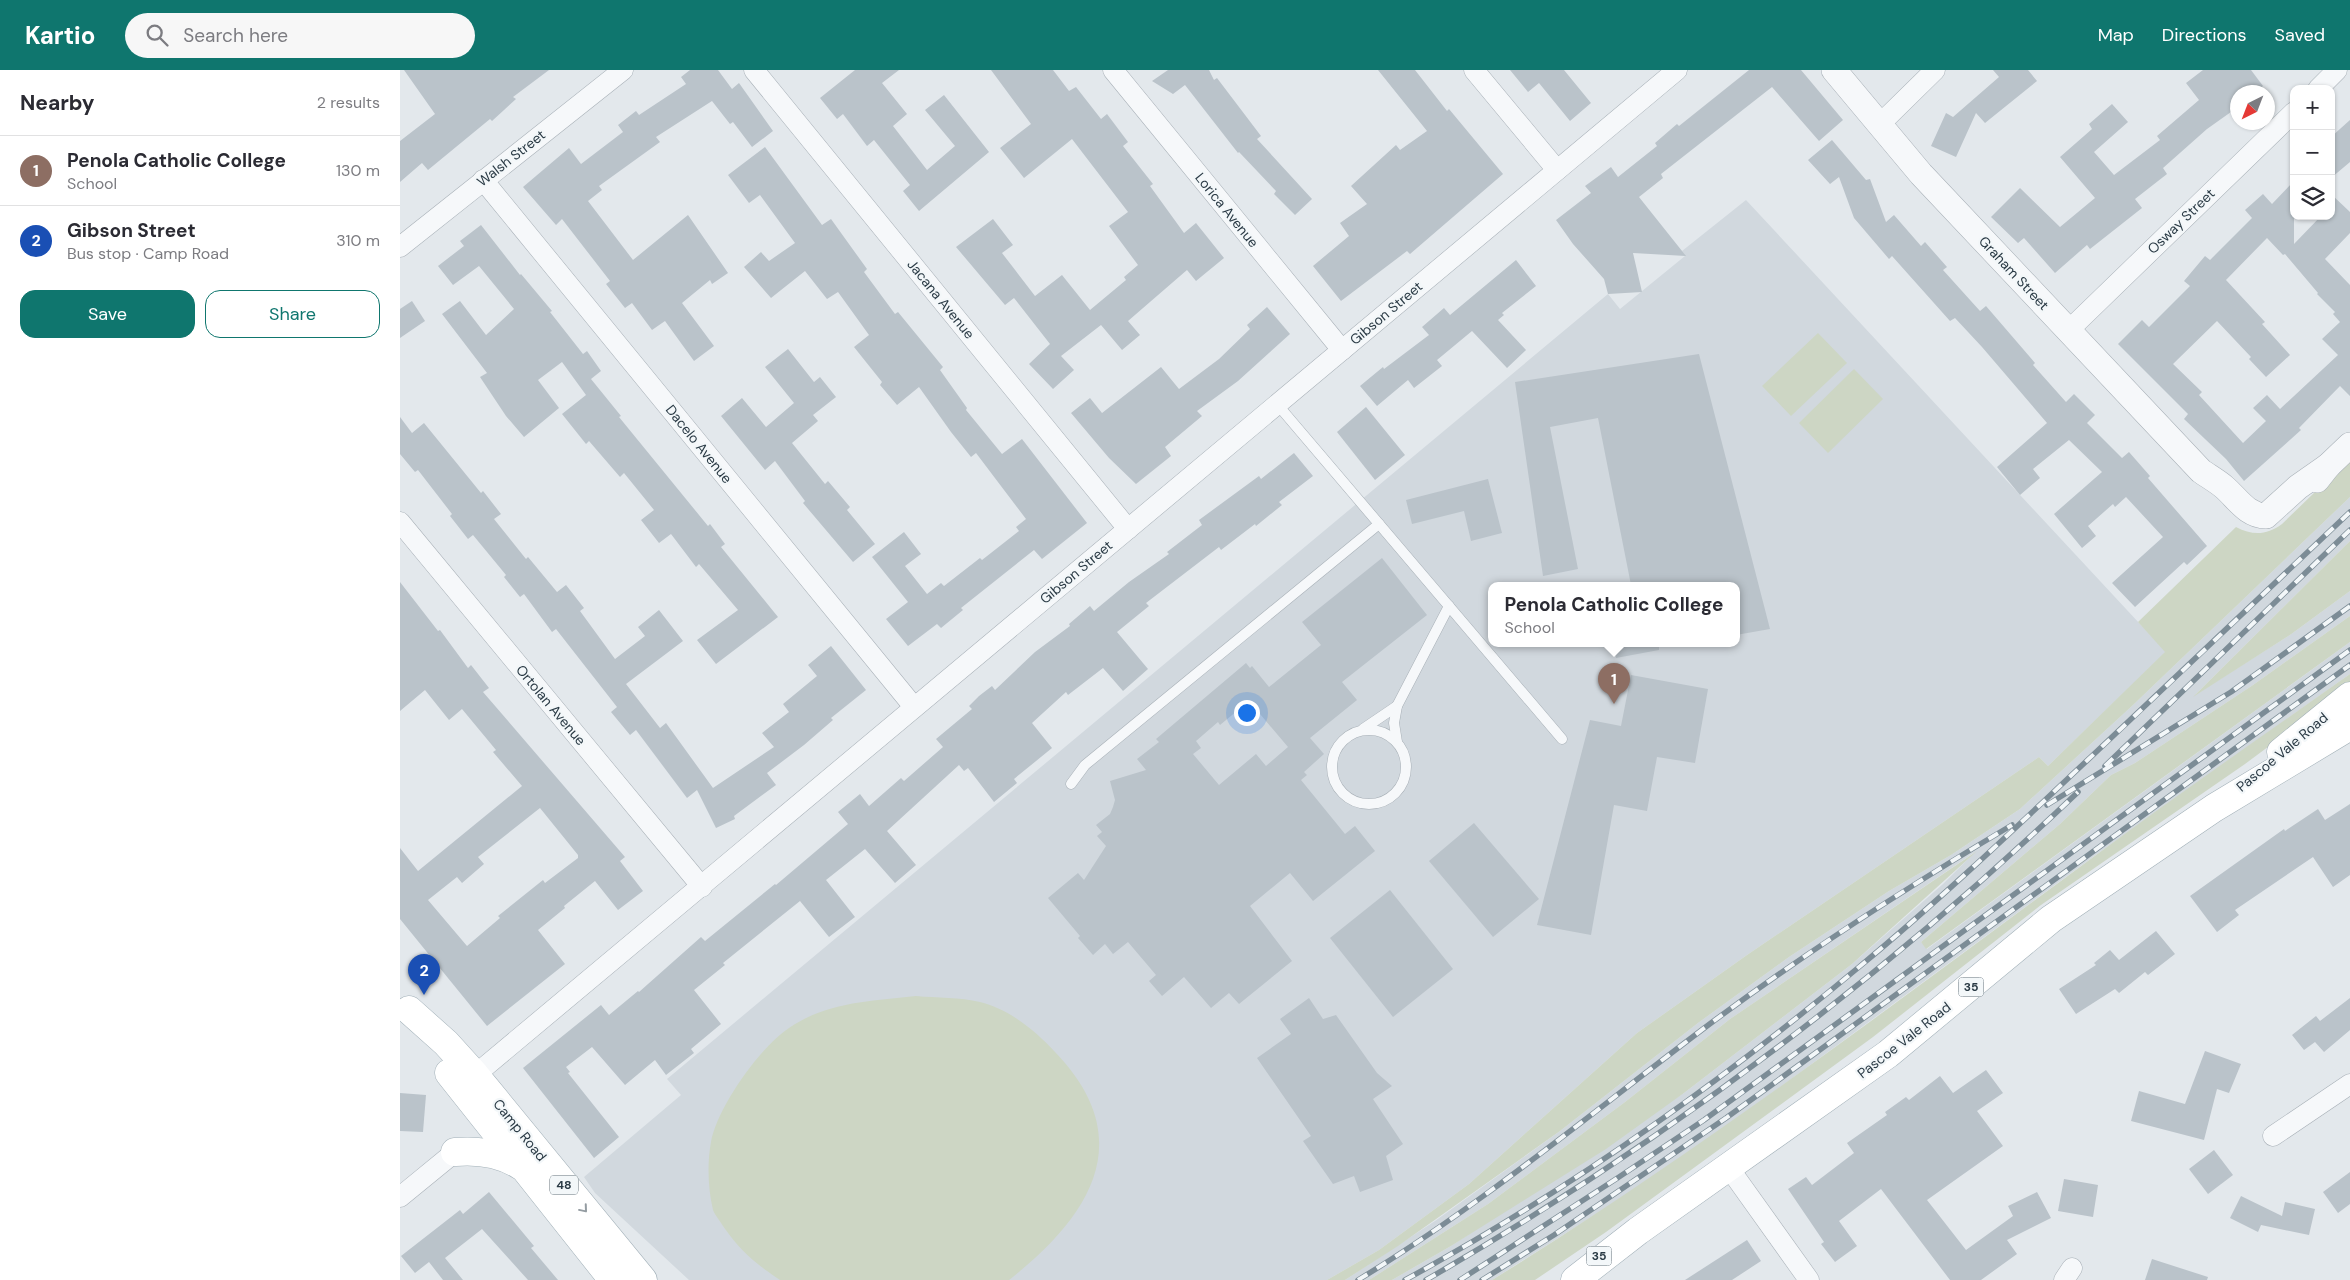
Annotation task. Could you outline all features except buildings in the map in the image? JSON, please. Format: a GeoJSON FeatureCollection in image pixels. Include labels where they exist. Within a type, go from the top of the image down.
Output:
{"type":"FeatureCollection","features":[{"type":"Feature","properties":{"kind":"main road","name":"Pascoe Vale Road"},"geometry":{"type":"LineString","coordinates":[[1560,1280],[1638,1231],[1888,1054],[2051,919],[2347,717]]}},
{"type":"Feature","properties":{"kind":"main road","name":"Camp Road"},"geometry":{"type":"LineString","coordinates":[[404,1004],[434,1054],[468,1082],[643,1280]]}},
{"type":"Feature","properties":{"kind":"main road","name":"Camp Road"},"geometry":{"type":"LineString","coordinates":[[468,1082],[527,1170],[612,1280]]}},
{"type":"Feature","properties":{"kind":"main road"},"geometry":{"type":"LineString","coordinates":[[455,1152],[470,1128],[468,1082]]}},
{"type":"Feature","properties":{"kind":"main road"},"geometry":{"type":"LineString","coordinates":[[455,1152],[475,1150],[499,1156],[527,1170]]}},
{"type":"Feature","properties":{"kind":"main road","name":"Pascoe Vale Road"},"geometry":{"type":"LineString","coordinates":[[1575,1280],[1638,1231]]}},
{"type":"Feature","properties":{"kind":"street","name":"Walsh Street"},"geometry":{"type":"LineString","coordinates":[[400,247],[622,70]]}},
{"type":"Feature","properties":{"kind":"street","name":"Jacana Avenue"},"geometry":{"type":"LineString","coordinates":[[754,70],[1128,529]]}},
{"type":"Feature","properties":{"kind":"street","name":"Lorica Avenue"},"geometry":{"type":"LineString","coordinates":[[1113,70],[1342,350]]}},
{"type":"Feature","properties":{"kind":"street"},"geometry":{"type":"LineString","coordinates":[[1474,70],[1557,170]]}},
{"type":"Feature","properties":{"kind":"street","name":"Gibson Street"},"geometry":{"type":"LineString","coordinates":[[468,1082],[1677,70]]}},
{"type":"Feature","properties":{"kind":"street","name":"Graham Street"},"geometry":{"type":"LineString","coordinates":[[1834,70],[1922,174],[2201,471],[2224,487],[2252,513],[2257,516],[2266,516],[2298,487],[2328,466],[2350,445]]}},
{"type":"Feature","properties":{"kind":"street"},"geometry":{"type":"LineString","coordinates":[[1879,125],[1935,70]]}},
{"type":"Feature","properties":{"kind":"street"},"geometry":{"type":"LineString","coordinates":[[2322,85],[2337,70]]}},
{"type":"Feature","properties":{"kind":"street","name":"Osway Street"},"geometry":{"type":"LineString","coordinates":[[2068,330],[2290,116]]}},
{"type":"Feature","properties":{"kind":"street","name":"Dacelo Avenue"},"geometry":{"type":"LineString","coordinates":[[483,180],[914,707]]}},
{"type":"Feature","properties":{"kind":"street","name":"Ortolan Avenue"},"geometry":{"type":"LineString","coordinates":[[400,522],[702,887]]}},
{"type":"Feature","properties":{"kind":"street"},"geometry":{"type":"LineString","coordinates":[[2273,1136],[2350,1084]]}},
{"type":"Feature","properties":{"kind":"street"},"geometry":{"type":"LineString","coordinates":[[400,1197],[455,1152]]}},
{"type":"Feature","properties":{"kind":"street"},"geometry":{"type":"LineString","coordinates":[[1729,1168],[1809,1280]]}},
{"type":"Feature","properties":{"kind":"lane"},"geometry":{"type":"LineString","coordinates":[[1277,404],[1562,739]]}},
{"type":"Feature","properties":{"kind":"lane"},"geometry":{"type":"LineString","coordinates":[[1071,784],[1085,765],[1378,524]]}},
{"type":"Feature","properties":{"kind":"lane"},"geometry":{"type":"LineString","coordinates":[[1397,706],[1361,730],[1350,735],[1341,743],[1335,753],[1332,764],[1333,776],[1338,787],[1346,796],[1357,802],[1369,804],[1382,802],[1393,796],[1401,786],[1406,774],[1406,762],[1397,742],[1394,723],[1397,706],[1449,606]]}},
{"type":"Feature","properties":{"kind":"lane"},"geometry":{"type":"LineString","coordinates":[[1361,730],[1384,732],[1397,742]]}},
{"type":"Feature","properties":{"kind":"shaded area"},"geometry":{"type":"Polygon","coordinates":[[[1746,200],[2166,652],[2048,766],[2039,757],[1747,955],[1637,1033],[1469,1184],[1379,1250],[1327,1280],[689,1280],[595,1193],[584,1177],[681,1095],[667,1079],[1608,294],[1620,309],[1685,256],[1682,251],[1746,200]]]}},
{"type":"Feature","properties":{"kind":"shaded area"},"geometry":{"type":"Polygon","coordinates":[[[2350,497],[2350,541],[2195,695],[2290,635],[2350,591],[2350,616],[2253,685],[2135,763],[2111,775],[2060,824],[1921,942],[1927,949],[2350,642],[2350,674],[2093,857],[1745,1113],[1657,1175],[1492,1280],[1392,1280],[1451,1246],[1684,1093],[1852,964],[1943,884],[1975,852],[1730,1019],[1625,1102],[1488,1204],[1369,1280],[1345,1280],[1435,1221],[1560,1131],[1698,1023],[1789,957],[1889,891],[1951,855],[2020,809],[2132,706],[2350,497]]]}},
{"type":"Feature","properties":{"kind":"green space"},"geometry":{"type":"Polygon","coordinates":[[[1818,333],[1847,363],[1791,416],[1762,386],[1818,333]]]}},
{"type":"Feature","properties":{"kind":"green space"},"geometry":{"type":"Polygon","coordinates":[[[1854,369],[1883,399],[1828,453],[1799,423],[1854,369]]]}},
{"type":"Feature","properties":{"kind":"green space"},"geometry":{"type":"Polygon","coordinates":[[[2350,458],[2350,497],[2132,706],[2020,809],[1951,855],[1889,891],[1789,957],[1698,1023],[1560,1131],[1398,1246],[1345,1280],[1327,1280],[1379,1250],[1469,1184],[1637,1033],[1747,955],[2039,757],[2048,766],[2165,652],[2138,622],[2236,527],[2254,533],[2276,528],[2350,458]]]}},
{"type":"Feature","properties":{"kind":"green space"},"geometry":{"type":"Polygon","coordinates":[[[2350,541],[2350,591],[2290,635],[2193,697],[2350,541]]]}},
{"type":"Feature","properties":{"kind":"green space"},"geometry":{"type":"Polygon","coordinates":[[[2350,616],[2350,642],[1926,949],[1921,942],[2060,824],[2111,775],[2135,763],[2253,685],[2350,616]]]}},
{"type":"Feature","properties":{"kind":"green space"},"geometry":{"type":"Polygon","coordinates":[[[2350,674],[2350,686],[2245,764],[2041,905],[1873,1037],[1606,1232],[1535,1280],[1492,1280],[1570,1231],[1722,1128],[2156,811],[2350,674]]]}},
{"type":"Feature","properties":{"kind":"green space"},"geometry":{"type":"Polygon","coordinates":[[[1977,851],[1852,964],[1684,1093],[1606,1149],[1451,1246],[1392,1280],[1369,1280],[1488,1204],[1625,1102],[1730,1019],[1977,851]]]}},
{"type":"Feature","properties":{"kind":"green space"},"geometry":{"type":"Polygon","coordinates":[[[916,996],[965,999],[980,1002],[1011,1015],[1039,1036],[1055,1052],[1081,1084],[1095,1116],[1099,1146],[1094,1175],[1082,1203],[1062,1230],[1038,1255],[1009,1280],[780,1280],[742,1250],[729,1235],[713,1210],[709,1185],[709,1159],[711,1142],[722,1113],[741,1079],[753,1063],[765,1049],[789,1028],[804,1019],[834,1008],[866,1001],[916,996]]]}},
{"type":"Feature","properties":{"kind":"railway"},"geometry":{"type":"LineString","coordinates":[[1405,1280],[1524,1210],[1640,1134],[1752,1053],[1806,1010],[1887,943],[1970,870],[2350,512]]}},
{"type":"Feature","properties":{"kind":"railway"},"geometry":{"type":"LineString","coordinates":[[2105,766],[2350,530]]}},
{"type":"Feature","properties":{"kind":"railway"},"geometry":{"type":"LineString","coordinates":[[2047,805],[2231,692],[2350,606]]}},
{"type":"Feature","properties":{"kind":"railway"},"geometry":{"type":"LineString","coordinates":[[1460,1280],[1704,1120],[2350,650]]}},
{"type":"Feature","properties":{"kind":"railway"},"geometry":{"type":"LineString","coordinates":[[1482,1280],[1554,1235],[1726,1118],[2350,665]]}},
{"type":"Feature","properties":{"kind":"railway"},"geometry":{"type":"LineString","coordinates":[[1426,1280],[1514,1228],[1600,1173],[1767,1056],[1926,928],[2078,792]]}},
{"type":"Feature","properties":{"kind":"railway"},"geometry":{"type":"LineString","coordinates":[[1358,1280],[1450,1220],[1538,1156],[1711,1023],[1784,970],[1897,895],[2012,825]]}},
{"type":"Feature","properties":{"kind":"place","name":"Penola Catholic College"},"geometry":{"type":"Point","coordinates":[1614,704]}},
{"type":"Feature","properties":{"kind":"place","name":"Gibson Street"},"geometry":{"type":"Point","coordinates":[424,995]}}]}
